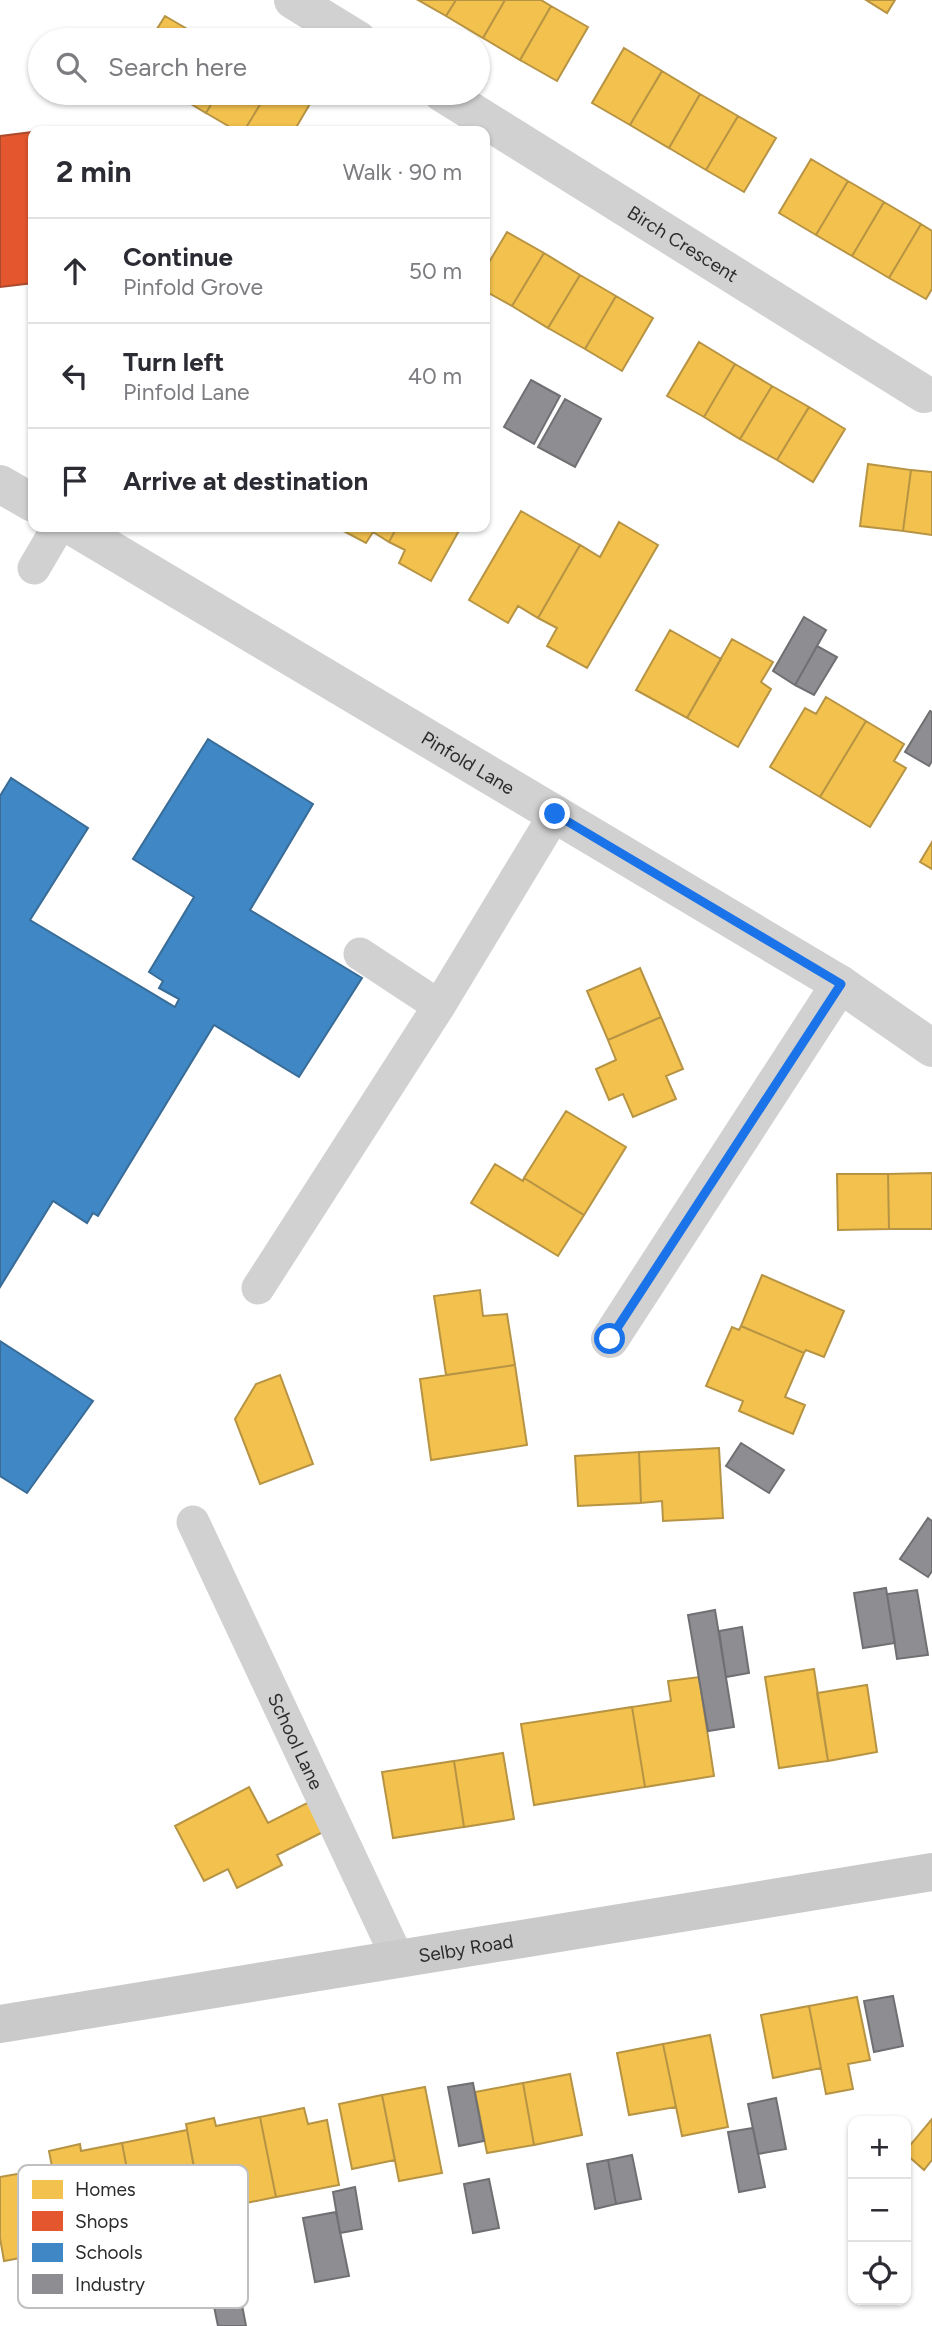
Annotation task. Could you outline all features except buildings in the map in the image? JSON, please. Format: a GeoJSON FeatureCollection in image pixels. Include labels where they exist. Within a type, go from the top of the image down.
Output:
{"type":"FeatureCollection","features":[{"type":"Feature","properties":{"kind":"main road","name":"Selby Road"},"geometry":{"type":"LineString","coordinates":[[0,2024],[932,1872]]}},
{"type":"Feature","properties":{"kind":"street"},"geometry":{"type":"LineString","coordinates":[[293,0],[338,28]]}},
{"type":"Feature","properties":{"kind":"street","name":"Birch Crescent"},"geometry":{"type":"LineString","coordinates":[[461,105],[924,394]]}},
{"type":"Feature","properties":{"kind":"street"},"geometry":{"type":"LineString","coordinates":[[0,484],[28,500]]}},
{"type":"Feature","properties":{"kind":"street","name":"Pinfold Lane"},"geometry":{"type":"LineString","coordinates":[[81,532],[841,984],[932,1048]]}},
{"type":"Feature","properties":{"kind":"street"},"geometry":{"type":"LineString","coordinates":[[610,1339],[841,984]]}},
{"type":"Feature","properties":{"kind":"lane"},"geometry":{"type":"LineString","coordinates":[[34,568],[55,532]]}},
{"type":"Feature","properties":{"kind":"lane"},"geometry":{"type":"LineString","coordinates":[[258,1288],[439,1006],[555,814]]}},
{"type":"Feature","properties":{"kind":"lane"},"geometry":{"type":"LineString","coordinates":[[360,954],[439,1006]]}},
{"type":"Feature","properties":{"kind":"lane","name":"School Lane"},"geometry":{"type":"LineString","coordinates":[[193,1522],[398,1959]]}},
{"type":"Feature","properties":{"kind":"route"},"geometry":{"type":"LineString","coordinates":[[555,814],[841,984],[610,1339]]}}]}
